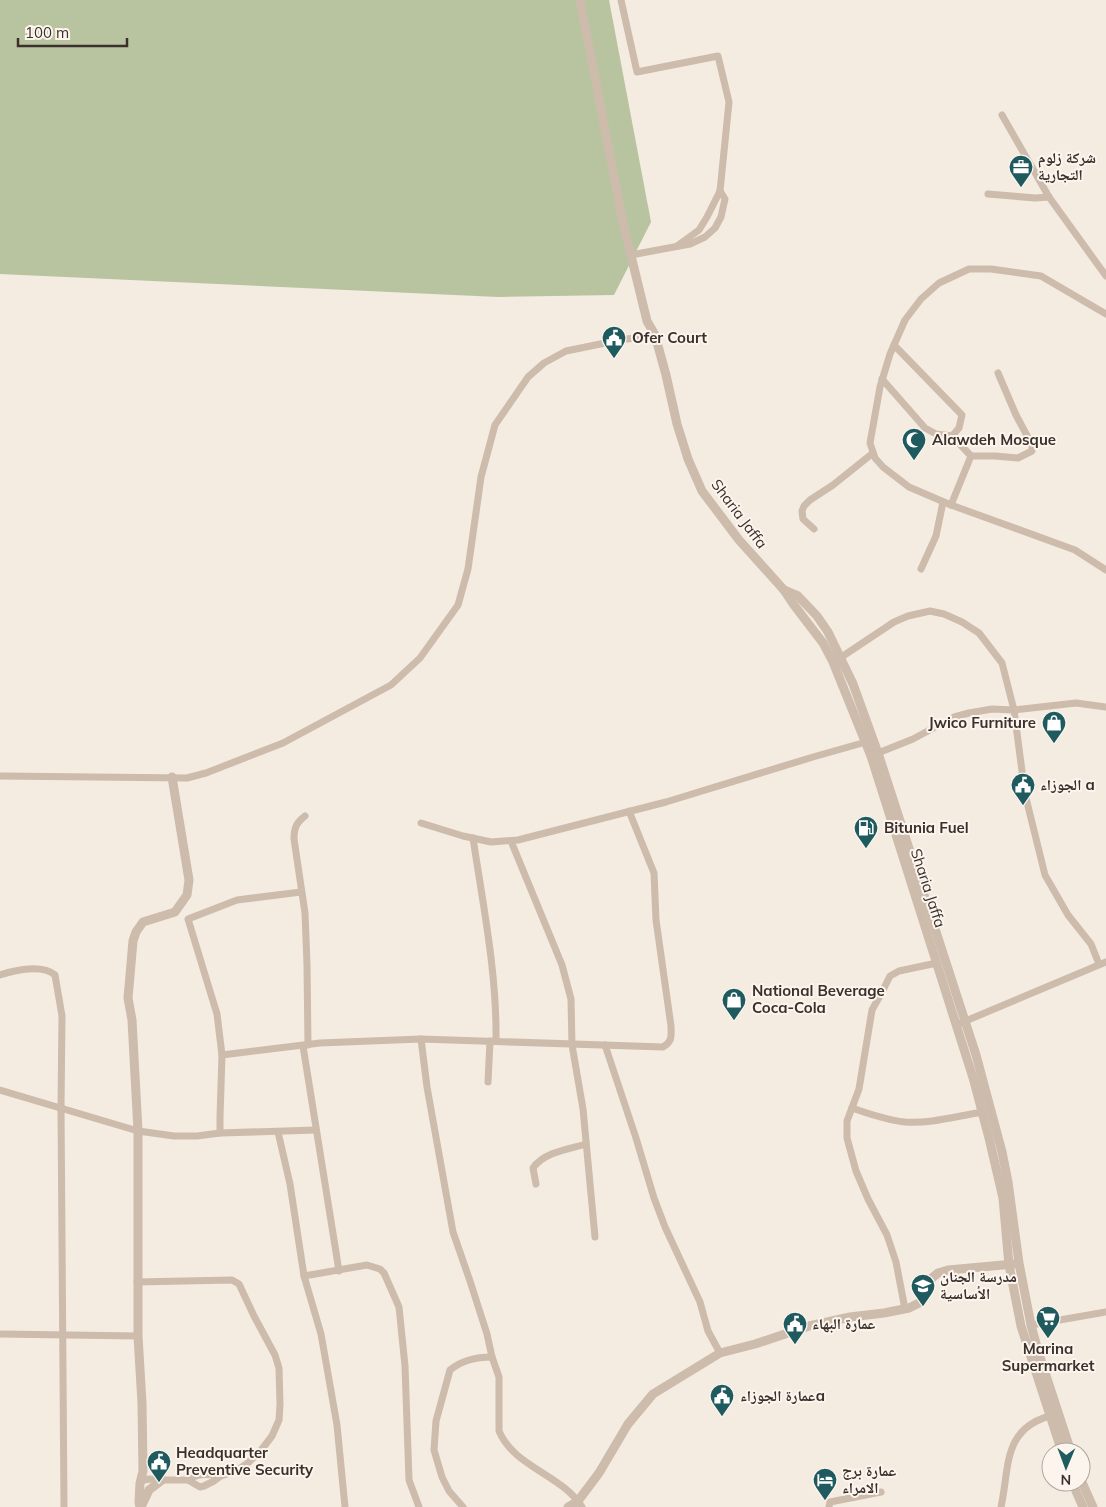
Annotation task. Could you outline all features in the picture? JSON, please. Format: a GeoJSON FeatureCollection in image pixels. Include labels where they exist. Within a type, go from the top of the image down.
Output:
{"type":"FeatureCollection","features":[{"type":"Feature","properties":{"kind":"street","name":"Sharia Jaffa"},"geometry":{"type":"LineString","coordinates":[[580,0],[623,223],[648,321],[655,335],[677,424],[688,459],[702,491],[739,540],[784,590],[837,660],[874,765],[983,1112],[1003,1198],[1009,1264],[1021,1326],[1058,1442]]}},
{"type":"Feature","properties":{"kind":"street"},"geometry":{"type":"LineString","coordinates":[[621,0],[637,72],[718,56],[728,102],[720,191],[699,230],[677,246]]}},
{"type":"Feature","properties":{"kind":"street"},"geometry":{"type":"LineString","coordinates":[[1002,114],[1049,197],[1106,276]]}},
{"type":"Feature","properties":{"kind":"street"},"geometry":{"type":"LineString","coordinates":[[631,256],[690,244],[705,238],[722,217],[725,199],[720,191]]}},
{"type":"Feature","properties":{"kind":"street"},"geometry":{"type":"LineString","coordinates":[[988,194],[1035,198],[1049,197]]}},
{"type":"Feature","properties":{"kind":"street"},"geometry":{"type":"LineString","coordinates":[[1106,314],[1041,276],[991,269],[969,270],[938,283],[920,299],[905,320],[894,345],[882,379],[870,443],[874,458],[882,467],[909,487],[943,502],[1075,550],[1106,570]]}},
{"type":"Feature","properties":{"kind":"street"},"geometry":{"type":"LineString","coordinates":[[0,776],[188,778],[206,773],[283,743],[391,685],[420,658],[458,605],[468,569],[481,477],[495,426],[528,377],[544,363],[566,351],[655,335]]}},
{"type":"Feature","properties":{"kind":"street"},"geometry":{"type":"LineString","coordinates":[[894,345],[962,415],[959,428],[952,436]]}},
{"type":"Feature","properties":{"kind":"street"},"geometry":{"type":"LineString","coordinates":[[882,379],[926,428],[936,434],[952,436],[972,456],[1018,458],[1032,451],[1032,445],[1016,415],[998,373]]}},
{"type":"Feature","properties":{"kind":"street"},"geometry":{"type":"LineString","coordinates":[[814,529],[803,519],[802,511],[804,506],[872,453]]}},
{"type":"Feature","properties":{"kind":"street"},"geometry":{"type":"LineString","coordinates":[[951,505],[972,456]]}},
{"type":"Feature","properties":{"kind":"street"},"geometry":{"type":"LineString","coordinates":[[921,569],[936,536],[943,502]]}},
{"type":"Feature","properties":{"kind":"street"},"geometry":{"type":"LineString","coordinates":[[956,1025],[966,1021],[1102,963],[1091,944],[1068,915],[1045,875],[1025,794],[1014,710],[1002,663],[979,633],[962,622],[944,614],[930,611],[894,622],[837,660],[853,684],[878,753],[959,1006],[966,1021],[1002,1152],[1026,1305],[1038,1351],[1068,1442]]}},
{"type":"Feature","properties":{"kind":"street"},"geometry":{"type":"LineString","coordinates":[[878,753],[913,740],[954,717],[969,713],[1076,704],[1106,707]]}},
{"type":"Feature","properties":{"kind":"street"},"geometry":{"type":"LineString","coordinates":[[421,823],[492,842],[518,840],[666,802],[813,756],[866,742]]}},
{"type":"Feature","properties":{"kind":"street"},"geometry":{"type":"LineString","coordinates":[[141,1507],[147,1495],[148,1479],[138,1336],[138,1131],[132,1020],[128,998],[133,942],[136,932],[143,922],[175,912],[187,895],[189,880],[172,777]]}},
{"type":"Feature","properties":{"kind":"street"},"geometry":{"type":"LineString","coordinates":[[222,1055],[320,1043],[421,1039],[663,1047],[669,1043],[671,1038],[671,1026],[656,920],[654,873],[629,812]]}},
{"type":"Feature","properties":{"kind":"street"},"geometry":{"type":"LineString","coordinates":[[306,816],[298,822],[294,829],[304,913],[307,964],[305,1046],[316,1130],[339,1271]]}},
{"type":"Feature","properties":{"kind":"street"},"geometry":{"type":"LineString","coordinates":[[473,838],[494,979],[497,1016],[488,1082]]}},
{"type":"Feature","properties":{"kind":"street"},"geometry":{"type":"LineString","coordinates":[[511,841],[562,964],[571,999],[572,1045],[582,1110],[596,1237]]}},
{"type":"Feature","properties":{"kind":"street"},"geometry":{"type":"LineString","coordinates":[[220,1133],[222,1055],[217,1014],[188,919],[237,900],[301,892]]}},
{"type":"Feature","properties":{"kind":"street"},"geometry":{"type":"LineString","coordinates":[[905,1309],[896,1262],[887,1235],[856,1171],[847,1138],[847,1121],[859,1088],[872,1010],[890,976],[937,963]]}},
{"type":"Feature","properties":{"kind":"street"},"geometry":{"type":"LineString","coordinates":[[0,975],[27,969],[43,970],[52,973],[55,976],[62,1016],[64,1507]]}},
{"type":"Feature","properties":{"kind":"street"},"geometry":{"type":"LineString","coordinates":[[421,1039],[453,1232],[487,1334],[499,1377],[499,1431],[503,1439],[519,1457],[562,1485],[580,1504]]}},
{"type":"Feature","properties":{"kind":"street"},"geometry":{"type":"LineString","coordinates":[[605,1046],[654,1198],[665,1227],[700,1302],[708,1331],[720,1353]]}},
{"type":"Feature","properties":{"kind":"street"},"geometry":{"type":"LineString","coordinates":[[0,1090],[138,1131],[174,1136],[316,1130]]}},
{"type":"Feature","properties":{"kind":"street"},"geometry":{"type":"LineString","coordinates":[[852,1108],[904,1122],[923,1122],[983,1112]]}},
{"type":"Feature","properties":{"kind":"street"},"geometry":{"type":"LineString","coordinates":[[278,1132],[290,1184],[304,1276],[321,1334],[337,1425],[345,1507]]}},
{"type":"Feature","properties":{"kind":"street"},"geometry":{"type":"LineString","coordinates":[[536,1184],[533,1168],[538,1161],[586,1144]]}},
{"type":"Feature","properties":{"kind":"street"},"geometry":{"type":"LineString","coordinates":[[568,1507],[580,1504],[628,1424],[653,1394],[720,1353],[755,1344],[809,1326],[850,1317],[905,1309],[917,1305],[921,1302],[932,1278],[938,1273],[948,1270],[1019,1263]]}},
{"type":"Feature","properties":{"kind":"street"},"geometry":{"type":"LineString","coordinates":[[304,1276],[367,1265],[380,1269],[384,1273],[399,1306],[405,1366],[409,1480],[419,1507]]}},
{"type":"Feature","properties":{"kind":"street"},"geometry":{"type":"LineString","coordinates":[[137,1282],[232,1280],[239,1284],[275,1355],[279,1368],[280,1404],[279,1420],[272,1436],[262,1450],[248,1463],[236,1471],[221,1476],[200,1487],[188,1480],[148,1479],[140,1483],[139,1502],[141,1507]]}},
{"type":"Feature","properties":{"kind":"street"},"geometry":{"type":"LineString","coordinates":[[1031,1325],[1106,1312]]}},
{"type":"Feature","properties":{"kind":"street"},"geometry":{"type":"LineString","coordinates":[[0,1334],[138,1336]]}},
{"type":"Feature","properties":{"kind":"street"},"geometry":{"type":"LineString","coordinates":[[463,1507],[449,1491],[442,1478],[434,1450],[436,1421],[450,1370],[469,1359],[492,1357]]}},
{"type":"Feature","properties":{"kind":"street"},"geometry":{"type":"LineString","coordinates":[[1001,1507],[1010,1450],[1016,1438],[1024,1430],[1058,1413]]}},
{"type":"Feature","properties":{"kind":"street"},"geometry":{"type":"LineString","coordinates":[[188,1480],[194,1476],[221,1476]]}},
{"type":"Feature","properties":{"kind":"street"},"geometry":{"type":"LineString","coordinates":[[148,1479],[162,1480]]}},
{"type":"Feature","properties":{"kind":"street"},"geometry":{"type":"LineString","coordinates":[[829,1507],[830,1502],[881,1492]]}},
{"type":"Feature","properties":{"kind":"street"},"geometry":{"type":"LineString","coordinates":[[1076,1492],[1083,1507]]}},
{"type":"Feature","properties":{"kind":"street"},"geometry":{"type":"LineString","coordinates":[[1086,1492],[1092,1507]]}},
{"type":"Feature","properties":{"kind":"green space"},"geometry":{"type":"Polygon","coordinates":[[[0,0],[609,0],[651,222],[614,295],[498,297],[0,274],[0,0]]]}},
{"type":"Feature","properties":{"kind":"place","name":"شركة زلوم التجارية"},"geometry":{"type":"Point","coordinates":[1021,188]}},
{"type":"Feature","properties":{"kind":"place","name":"Ofer Court"},"geometry":{"type":"Point","coordinates":[614,359]}},
{"type":"Feature","properties":{"kind":"place","name":"Alawdeh Mosque"},"geometry":{"type":"Point","coordinates":[914,461]}},
{"type":"Feature","properties":{"kind":"place","name":"Jwico Furniture"},"geometry":{"type":"Point","coordinates":[1054,744]}},
{"type":"Feature","properties":{"kind":"place","name":"الجوزاء a"},"geometry":{"type":"Point","coordinates":[1023,806]}},
{"type":"Feature","properties":{"kind":"place","name":"Bitunia Fuel"},"geometry":{"type":"Point","coordinates":[866,849]}},
{"type":"Feature","properties":{"kind":"place","name":"National Beverage Coca-Cola"},"geometry":{"type":"Point","coordinates":[734,1021]}},
{"type":"Feature","properties":{"kind":"place","name":"مدرسة الجنان الأساسية"},"geometry":{"type":"Point","coordinates":[923,1307]}},
{"type":"Feature","properties":{"kind":"place","name":"Marina Supermarket"},"geometry":{"type":"Point","coordinates":[1048,1339]}},
{"type":"Feature","properties":{"kind":"place","name":"عمارة البهاء"},"geometry":{"type":"Point","coordinates":[795,1345]}},
{"type":"Feature","properties":{"kind":"place","name":"عمارة الجوزاءa"},"geometry":{"type":"Point","coordinates":[722,1417]}},
{"type":"Feature","properties":{"kind":"place","name":"Headquarter Preventive Security"},"geometry":{"type":"Point","coordinates":[159,1483]}},
{"type":"Feature","properties":{"kind":"place","name":"عمارة برج الامراء"},"geometry":{"type":"Point","coordinates":[825,1501]}}]}
